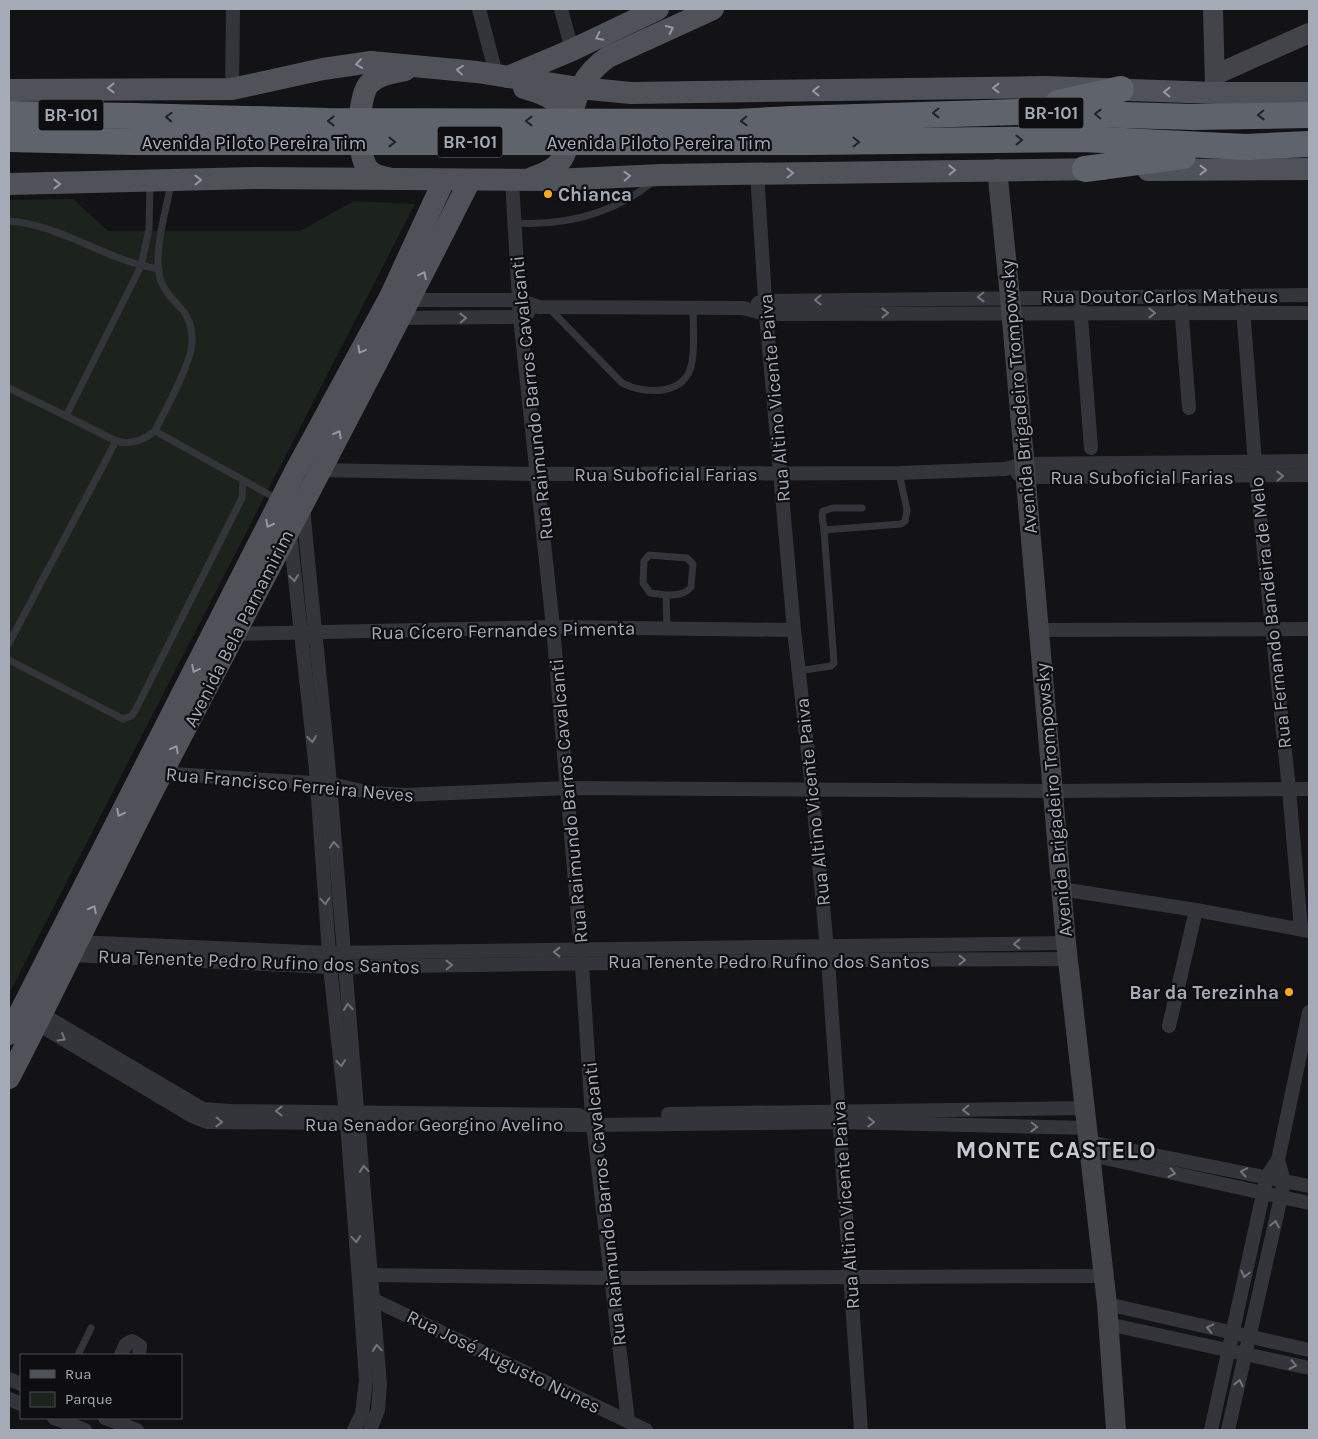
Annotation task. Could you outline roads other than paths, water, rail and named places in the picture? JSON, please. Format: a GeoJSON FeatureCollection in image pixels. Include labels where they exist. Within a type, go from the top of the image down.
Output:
{"type":"FeatureCollection","features":[{"type":"Feature","properties":{"kind":"highway"},"geometry":{"type":"LineString","coordinates":[[1018,112],[1121,89]]}},
{"type":"Feature","properties":{"kind":"highway","name":"Avenida Piloto Pereira Tim"},"geometry":{"type":"LineString","coordinates":[[9,114],[328,121],[735,122],[1018,112],[1193,117],[1309,115]]}},
{"type":"Feature","properties":{"kind":"highway","name":"Avenida Piloto Pereira Tim"},"geometry":{"type":"LineString","coordinates":[[9,139],[133,142],[808,142],[1082,139],[1246,147],[1309,144]]}},
{"type":"Feature","properties":{"kind":"highway"},"geometry":{"type":"LineString","coordinates":[[1084,169],[1246,147]]}},
{"type":"Feature","properties":{"kind":"main road"},"geometry":{"type":"LineString","coordinates":[[501,76],[572,50],[632,14],[658,9]]}},
{"type":"Feature","properties":{"kind":"main road"},"geometry":{"type":"LineString","coordinates":[[519,180],[550,171],[561,161],[566,150],[568,126],[579,88],[593,68],[608,57],[713,9]]}},
{"type":"Feature","properties":{"kind":"main road"},"geometry":{"type":"LineString","coordinates":[[627,49],[620,68],[623,82],[631,93]]}},
{"type":"Feature","properties":{"kind":"main road"},"geometry":{"type":"LineString","coordinates":[[9,90],[232,88],[323,69],[371,62],[424,66],[579,88],[631,93],[1007,87],[1121,89],[1215,84],[1309,93]]}},
{"type":"Feature","properties":{"kind":"main road"},"geometry":{"type":"LineString","coordinates":[[397,180],[372,173],[364,163],[360,125],[362,98],[368,86],[379,77],[424,66]]}},
{"type":"Feature","properties":{"kind":"main road"},"geometry":{"type":"LineString","coordinates":[[501,76],[554,101],[568,126]]}},
{"type":"Feature","properties":{"kind":"main road"},"geometry":{"type":"LineString","coordinates":[[9,184],[254,178],[519,180],[662,175],[997,169],[1309,169]]}},
{"type":"Feature","properties":{"kind":"main road","name":"Avenida Bela Parnamirim"},"geometry":{"type":"LineString","coordinates":[[152,773],[236,634],[319,470],[394,309],[444,180]]}},
{"type":"Feature","properties":{"kind":"main road","name":"Avenida Bela Parnamirim"},"geometry":{"type":"LineString","coordinates":[[9,1078],[31,1014],[152,773],[213,634],[280,501],[296,470],[470,180]]}},
{"type":"Feature","properties":{"kind":"main road","name":"Avenida Bela Parnamirim"},"geometry":{"type":"LineString","coordinates":[[9,1034],[31,1014]]}},
{"type":"Feature","properties":{"kind":"street"},"geometry":{"type":"LineString","coordinates":[[232,88],[233,9]]}},
{"type":"Feature","properties":{"kind":"street"},"geometry":{"type":"LineString","coordinates":[[479,9],[501,76]]}},
{"type":"Feature","properties":{"kind":"street"},"geometry":{"type":"LineString","coordinates":[[561,9],[572,50]]}},
{"type":"Feature","properties":{"kind":"street"},"geometry":{"type":"LineString","coordinates":[[1213,9],[1215,84]]}},
{"type":"Feature","properties":{"kind":"street"},"geometry":{"type":"LineString","coordinates":[[1215,84],[1239,63],[1309,33]]}},
{"type":"Feature","properties":{"kind":"street"},"geometry":{"type":"LineString","coordinates":[[1214,43],[1221,53],[1239,63]]}},
{"type":"Feature","properties":{"kind":"street","name":"Avenida Brigadeiro Trompowsky"},"geometry":{"type":"LineString","coordinates":[[997,169],[1011,305],[1018,470],[1038,630],[1067,951],[1107,1304],[1116,1430]]}},
{"type":"Feature","properties":{"kind":"street","name":"Rua Altino Vicente Paiva"},"geometry":{"type":"LineString","coordinates":[[757,173],[766,307],[794,630],[828,954],[861,1430]]}},
{"type":"Feature","properties":{"kind":"street","name":"Rua Raimundo Barros Cavalcanti"},"geometry":{"type":"LineString","coordinates":[[519,180],[515,223],[518,300],[538,474],[568,788],[593,1120],[628,1421]]}},
{"type":"Feature","properties":{"kind":"street","name":"Rua Doutor Carlos Matheus"},"geometry":{"type":"LineString","coordinates":[[394,309],[518,300],[544,307],[743,308],[1011,305],[1080,296],[1309,295]]}},
{"type":"Feature","properties":{"kind":"street"},"geometry":{"type":"LineString","coordinates":[[1080,296],[1091,448]]}},
{"type":"Feature","properties":{"kind":"street"},"geometry":{"type":"LineString","coordinates":[[1181,296],[1189,408]]}},
{"type":"Feature","properties":{"kind":"street","name":"Rua Fernando Bandeira de Melo"},"geometry":{"type":"LineString","coordinates":[[1242,296],[1256,476],[1305,930]]}},
{"type":"Feature","properties":{"kind":"street","name":"Rua Doutor Carlos Matheus"},"geometry":{"type":"LineString","coordinates":[[1011,305],[1081,313],[1309,313]]}},
{"type":"Feature","properties":{"kind":"street","name":"Rua Doutor Carlos Matheus"},"geometry":{"type":"LineString","coordinates":[[394,309],[520,317],[544,307]]}},
{"type":"Feature","properties":{"kind":"street","name":"Rua Suboficial Farias"},"geometry":{"type":"LineString","coordinates":[[296,470],[538,474],[899,473],[1309,461]]}},
{"type":"Feature","properties":{"kind":"street","name":"Rua Suboficial Farias"},"geometry":{"type":"LineString","coordinates":[[1018,470],[1256,476],[1309,475]]}},
{"type":"Feature","properties":{"kind":"street"},"geometry":{"type":"LineString","coordinates":[[303,502],[307,632]]}},
{"type":"Feature","properties":{"kind":"street"},"geometry":{"type":"LineString","coordinates":[[289,529],[307,632],[323,784],[336,960],[353,1117],[365,1276],[380,1384],[378,1410],[370,1430]]}},
{"type":"Feature","properties":{"kind":"street","name":"Rua Cícero Fernandes Pimenta"},"geometry":{"type":"LineString","coordinates":[[213,634],[553,627],[794,630]]}},
{"type":"Feature","properties":{"kind":"street"},"geometry":{"type":"LineString","coordinates":[[1038,630],[1309,629]]}},
{"type":"Feature","properties":{"kind":"street","name":"Rua Francisco Ferreira Neves"},"geometry":{"type":"LineString","coordinates":[[152,773],[323,784],[372,793],[405,795],[568,788],[812,788],[1052,791],[1309,789]]}},
{"type":"Feature","properties":{"kind":"street"},"geometry":{"type":"LineString","coordinates":[[1061,889],[1196,910],[1305,930]]}},
{"type":"Feature","properties":{"kind":"street"},"geometry":{"type":"LineString","coordinates":[[1169,1026],[1196,910]]}},
{"type":"Feature","properties":{"kind":"street","name":"Rua Tenente Pedro Rufino dos Santos"},"geometry":{"type":"LineString","coordinates":[[65,943],[336,960],[1067,951]]}},
{"type":"Feature","properties":{"kind":"street"},"geometry":{"type":"LineString","coordinates":[[1211,1430],[1263,1192],[1267,1176],[1278,1160],[1309,1012]]}},
{"type":"Feature","properties":{"kind":"street","name":"Rua Senador Georgino Avelino"},"geometry":{"type":"LineString","coordinates":[[31,1014],[192,1116],[207,1122],[353,1117],[593,1120],[839,1116],[1085,1108]]}},
{"type":"Feature","properties":{"kind":"street","name":"Rua Senador Georgino Avelino"},"geometry":{"type":"LineString","coordinates":[[839,1116],[1089,1142],[1267,1176],[1309,1186]]}},
{"type":"Feature","properties":{"kind":"street","name":"Rua Senador Georgino Avelino"},"geometry":{"type":"LineString","coordinates":[[1089,1142],[1263,1192],[1309,1202]]}},
{"type":"Feature","properties":{"kind":"street"},"geometry":{"type":"LineString","coordinates":[[1228,1430],[1284,1181],[1278,1160]]}},
{"type":"Feature","properties":{"kind":"street"},"geometry":{"type":"LineString","coordinates":[[365,1276],[611,1278],[1104,1276]]}},
{"type":"Feature","properties":{"kind":"street"},"geometry":{"type":"LineString","coordinates":[[358,1429],[365,1401],[367,1296]]}},
{"type":"Feature","properties":{"kind":"street","name":"Rua José Augusto Nunes"},"geometry":{"type":"LineString","coordinates":[[367,1296],[646,1430]]}},
{"type":"Feature","properties":{"kind":"street"},"geometry":{"type":"LineString","coordinates":[[1107,1304],[1309,1350]]}},
{"type":"Feature","properties":{"kind":"street"},"geometry":{"type":"LineString","coordinates":[[1108,1324],[1309,1368]]}},
{"type":"Feature","properties":{"kind":"street"},"geometry":{"type":"LineString","coordinates":[[121,1354],[126,1344],[132,1341],[140,1346],[139,1354]]}},
{"type":"Feature","properties":{"kind":"street"},"geometry":{"type":"LineString","coordinates":[[366,1380],[380,1384]]}},
{"type":"Feature","properties":{"kind":"street"},"geometry":{"type":"LineString","coordinates":[[57,1419],[86,1430]]}},
{"type":"Feature","properties":{"kind":"street"},"geometry":{"type":"LineString","coordinates":[[107,1421],[136,1430]]}},
{"type":"Feature","properties":{"kind":"lane"},"geometry":{"type":"LineString","coordinates":[[515,223],[537,224],[582,218],[625,201],[662,175]]}},
{"type":"Feature","properties":{"kind":"lane"},"geometry":{"type":"LineString","coordinates":[[66,416],[141,266],[148,229],[161,181]]}},
{"type":"Feature","properties":{"kind":"lane"},"geometry":{"type":"LineString","coordinates":[[9,388],[116,441],[133,442],[148,437],[155,431],[189,358],[193,342],[189,317],[166,291],[159,269],[161,181]]}},
{"type":"Feature","properties":{"kind":"lane"},"geometry":{"type":"LineString","coordinates":[[9,221],[34,224],[54,230],[97,250],[141,266],[159,269]]}},
{"type":"Feature","properties":{"kind":"lane"},"geometry":{"type":"LineString","coordinates":[[544,307],[622,383],[634,389],[648,392],[672,388],[681,382],[688,373],[692,363],[693,308]]}},
{"type":"Feature","properties":{"kind":"lane"},"geometry":{"type":"LineString","coordinates":[[155,431],[280,501]]}},
{"type":"Feature","properties":{"kind":"lane"},"geometry":{"type":"LineString","coordinates":[[9,643],[116,441]]}},
{"type":"Feature","properties":{"kind":"lane"},"geometry":{"type":"LineString","coordinates":[[824,530],[901,524],[904,521],[907,510],[899,473]]}},
{"type":"Feature","properties":{"kind":"lane"},"geometry":{"type":"LineString","coordinates":[[9,660],[118,717],[123,719],[131,716],[242,498],[242,480]]}},
{"type":"Feature","properties":{"kind":"lane"},"geometry":{"type":"LineString","coordinates":[[798,671],[831,666],[834,663],[822,515],[824,511],[833,508],[862,508]]}},
{"type":"Feature","properties":{"kind":"lane"},"geometry":{"type":"LineString","coordinates":[[649,556],[688,558],[693,564],[691,587],[680,594],[666,595],[650,593],[644,586],[644,561],[649,556]]}},
{"type":"Feature","properties":{"kind":"lane"},"geometry":{"type":"LineString","coordinates":[[666,595],[667,629]]}},
{"type":"Feature","properties":{"kind":"lane"},"geometry":{"type":"LineString","coordinates":[[78,1354],[91,1328]]}},
{"type":"Feature","properties":{"kind":"place","name":"Chianca"},"geometry":{"type":"Point","coordinates":[548,194]}},
{"type":"Feature","properties":{"kind":"place","name":"Bar da Terezinha"},"geometry":{"type":"Point","coordinates":[1289,992]}},
{"type":"Feature","properties":{"kind":"district","name":"MONTE CASTELO"},"geometry":{"type":"Point","coordinates":[1056,1150]}}]}
